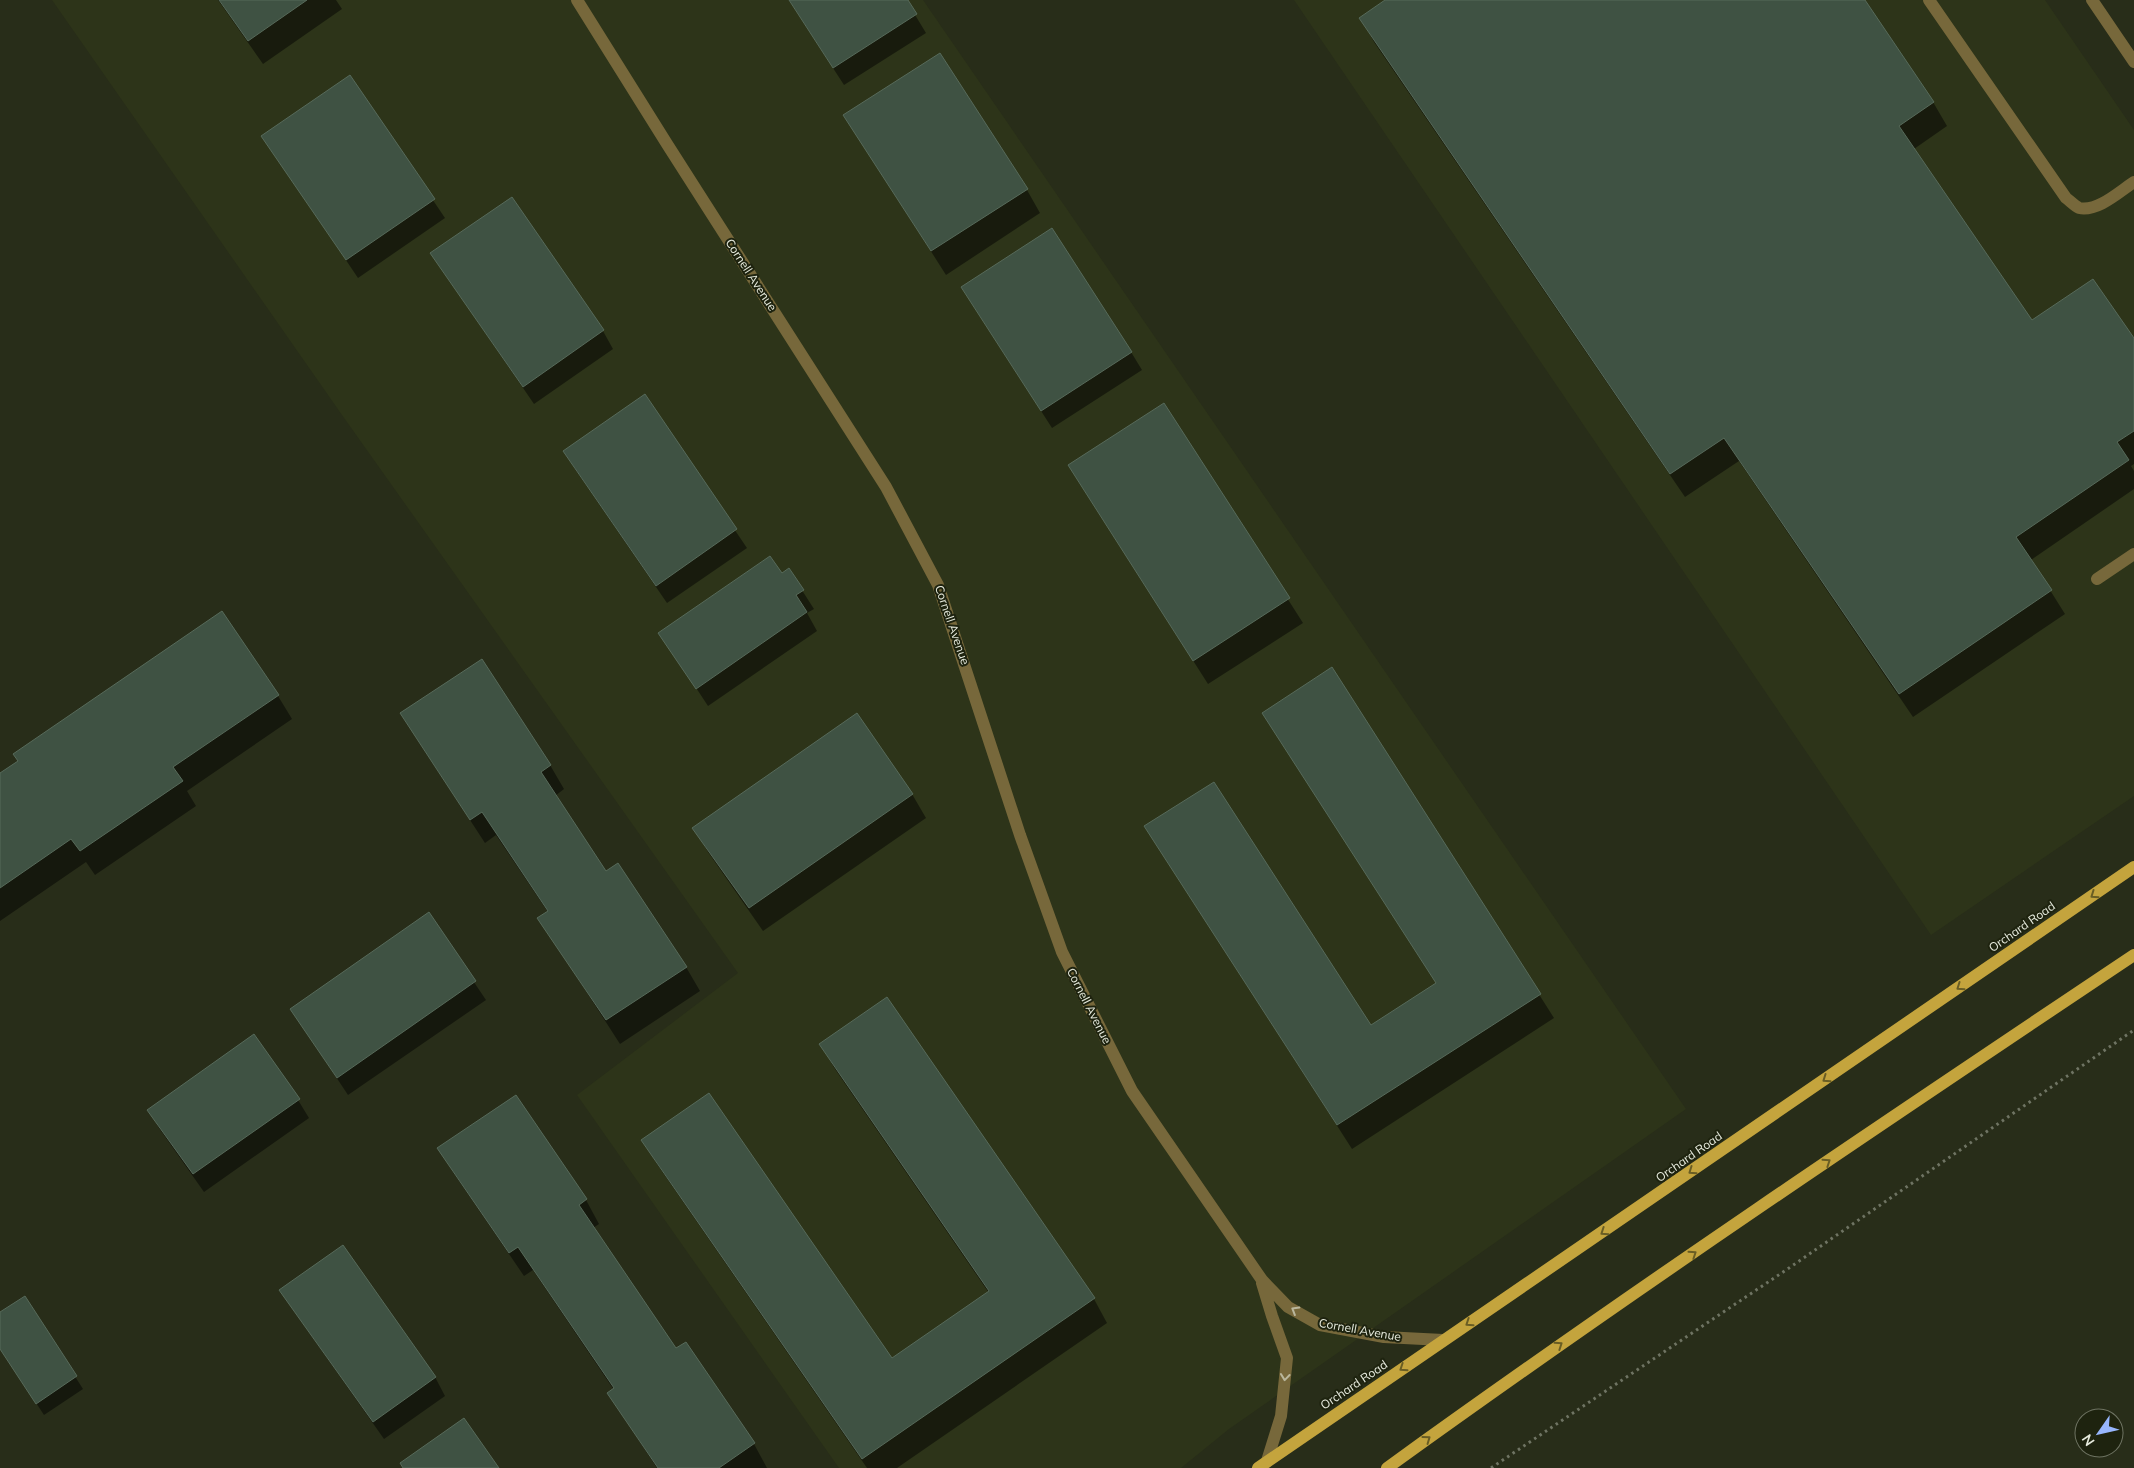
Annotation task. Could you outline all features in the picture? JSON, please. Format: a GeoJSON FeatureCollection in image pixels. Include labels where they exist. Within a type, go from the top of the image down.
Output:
{"type":"FeatureCollection","features":[{"type":"Feature","properties":{"kind":"main road","name":"Orchard Road"},"geometry":{"type":"LineString","coordinates":[[1262,1465],[2134,867]]}},
{"type":"Feature","properties":{"kind":"main road"},"geometry":{"type":"LineString","coordinates":[[1387,1468],[1501,1386],[1911,1104],[2134,955]]}},
{"type":"Feature","properties":{"kind":"street","name":"Cornell Avenue"},"geometry":{"type":"LineString","coordinates":[[577,0],[886,487],[938,585],[1020,835],[1062,952],[1132,1091],[1262,1280],[1288,1306],[1320,1325],[1384,1337],[1443,1340]]}},
{"type":"Feature","properties":{"kind":"street"},"geometry":{"type":"LineString","coordinates":[[1929,0],[2066,198],[2078,207],[2088,208],[2101,203],[2134,182]]}},
{"type":"Feature","properties":{"kind":"street"},"geometry":{"type":"LineString","coordinates":[[2092,0],[2134,62]]}},
{"type":"Feature","properties":{"kind":"street"},"geometry":{"type":"LineString","coordinates":[[2097,579],[2134,554]]}},
{"type":"Feature","properties":{"kind":"street","name":"Cornell Avenue"},"geometry":{"type":"LineString","coordinates":[[1262,1280],[1287,1358],[1280,1416],[1262,1465]]}},
{"type":"Feature","properties":{"kind":"path"},"geometry":{"type":"LineString","coordinates":[[1491,1468],[1789,1268],[2134,1030]]}},
{"type":"Feature","properties":{"kind":"shaded area"},"geometry":{"type":"Polygon","coordinates":[[[52,0],[923,0],[1686,1109],[1229,1429],[1181,1468],[839,1468],[577,1095],[738,973],[342,415],[52,0]]]}},
{"type":"Feature","properties":{"kind":"shaded area"},"geometry":{"type":"Polygon","coordinates":[[[1294,0],[2045,0],[2134,130],[2134,796],[1931,935],[1294,0]]]}},
{"type":"Feature","properties":{"kind":"building"},"geometry":{"type":"Polygon","coordinates":[[[219,0],[307,0],[248,41],[219,0]]]}},
{"type":"Feature","properties":{"kind":"building"},"geometry":{"type":"Polygon","coordinates":[[[789,0],[908,0],[917,14],[833,68],[789,0]]]}},
{"type":"Feature","properties":{"kind":"building"},"geometry":{"type":"Polygon","coordinates":[[[1385,0],[1865,0],[1934,102],[1899,126],[2032,320],[2093,279],[2134,338],[2134,431],[2117,442],[2129,460],[2016,537],[2052,590],[1899,694],[1724,438],[1670,474],[1359,18],[1385,0]]]}},
{"type":"Feature","properties":{"kind":"building"},"geometry":{"type":"Polygon","coordinates":[[[940,53],[1028,189],[931,251],[843,115],[940,53]]]}},
{"type":"Feature","properties":{"kind":"building"},"geometry":{"type":"Polygon","coordinates":[[[350,75],[435,199],[346,260],[261,136],[350,75]]]}},
{"type":"Feature","properties":{"kind":"building"},"geometry":{"type":"Polygon","coordinates":[[[512,197],[604,330],[523,387],[430,253],[512,197]]]}},
{"type":"Feature","properties":{"kind":"building"},"geometry":{"type":"Polygon","coordinates":[[[1052,228],[1132,352],[1041,411],[961,287],[1052,228]]]}},
{"type":"Feature","properties":{"kind":"building"},"geometry":{"type":"Polygon","coordinates":[[[645,394],[737,529],[656,586],[563,451],[645,394]]]}},
{"type":"Feature","properties":{"kind":"building"},"geometry":{"type":"Polygon","coordinates":[[[1164,403],[1290,598],[1193,661],[1068,465],[1164,403]]]}},
{"type":"Feature","properties":{"kind":"building"},"geometry":{"type":"Polygon","coordinates":[[[770,556],[782,573],[789,568],[804,590],[796,595],[807,612],[696,689],[658,633],[770,556]]]}},
{"type":"Feature","properties":{"kind":"building"},"geometry":{"type":"Polygon","coordinates":[[[222,611],[279,695],[173,767],[183,781],[80,851],[71,839],[0,888],[0,773],[18,761],[13,754],[222,611]]]}},
{"type":"Feature","properties":{"kind":"building"},"geometry":{"type":"Polygon","coordinates":[[[482,659],[551,765],[541,772],[606,871],[618,863],[687,967],[606,1020],[537,918],[548,911],[482,812],[470,820],[400,713],[482,659]]]}},
{"type":"Feature","properties":{"kind":"building"},"geometry":{"type":"Polygon","coordinates":[[[1332,667],[1541,994],[1337,1125],[1144,826],[1214,782],[1371,1025],[1436,983],[1262,713],[1332,667]]]}},
{"type":"Feature","properties":{"kind":"building"},"geometry":{"type":"Polygon","coordinates":[[[857,713],[913,794],[749,908],[692,828],[857,713]]]}},
{"type":"Feature","properties":{"kind":"building"},"geometry":{"type":"Polygon","coordinates":[[[429,912],[476,981],[337,1078],[290,1009],[429,912]]]}},
{"type":"Feature","properties":{"kind":"building"},"geometry":{"type":"Polygon","coordinates":[[[887,997],[1095,1298],[862,1459],[641,1140],[709,1093],[892,1358],[989,1291],[819,1044],[887,997]]]}},
{"type":"Feature","properties":{"kind":"building"},"geometry":{"type":"Polygon","coordinates":[[[254,1034],[300,1099],[193,1174],[147,1110],[254,1034]]]}},
{"type":"Feature","properties":{"kind":"building"},"geometry":{"type":"Polygon","coordinates":[[[516,1095],[587,1199],[579,1205],[676,1348],[686,1342],[755,1443],[719,1468],[658,1468],[607,1393],[614,1388],[518,1247],[509,1253],[437,1148],[516,1095]]]}},
{"type":"Feature","properties":{"kind":"building"},"geometry":{"type":"Polygon","coordinates":[[[343,1245],[436,1377],[373,1422],[279,1290],[343,1245]]]}},
{"type":"Feature","properties":{"kind":"building"},"geometry":{"type":"Polygon","coordinates":[[[25,1296],[77,1376],[36,1404],[0,1349],[0,1312],[25,1296]]]}},
{"type":"Feature","properties":{"kind":"building"},"geometry":{"type":"Polygon","coordinates":[[[464,1418],[499,1468],[403,1468],[400,1463],[464,1418]]]}}]}
